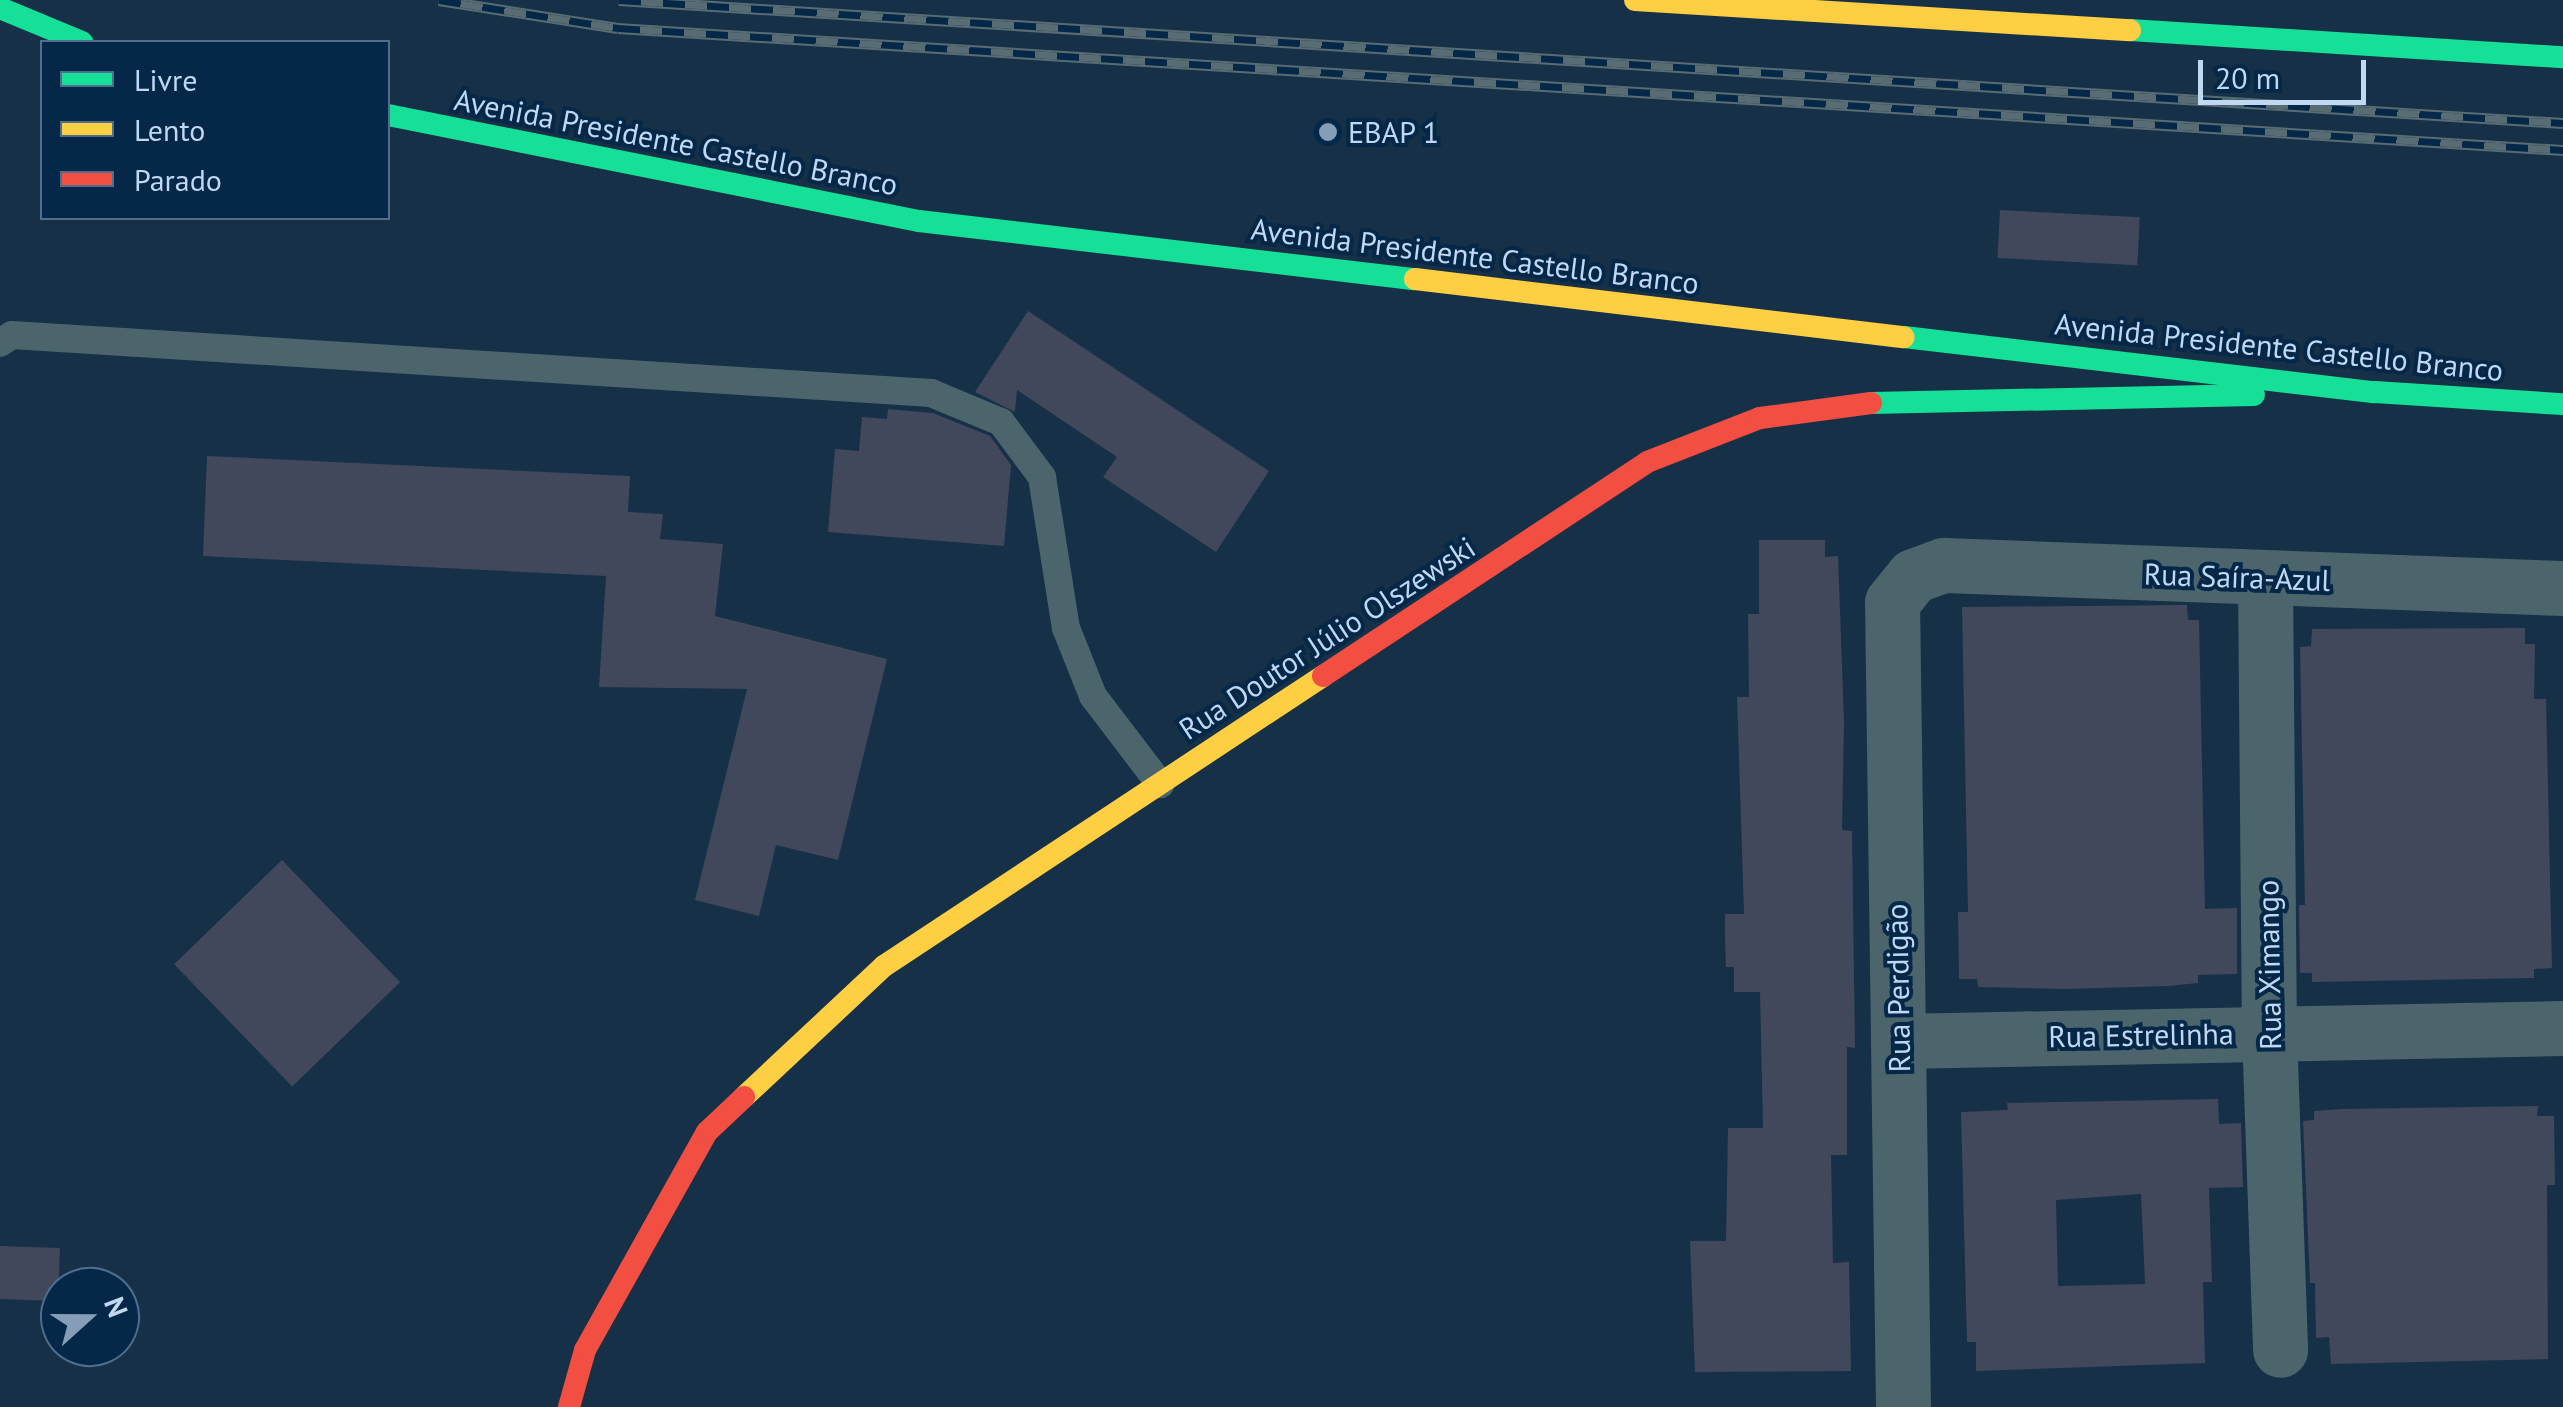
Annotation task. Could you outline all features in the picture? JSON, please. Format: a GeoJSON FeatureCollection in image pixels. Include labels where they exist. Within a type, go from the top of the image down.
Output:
{"type":"FeatureCollection","features":[{"type":"Feature","properties":{"kind":"main road"},"geometry":{"type":"LineString","coordinates":[[1635,0],[2563,58]]}},
{"type":"Feature","properties":{"kind":"main road"},"geometry":{"type":"LineString","coordinates":[[0,8],[77,40]]}},
{"type":"Feature","properties":{"kind":"main road","name":"Avenida Presidente Castello Branco"},"geometry":{"type":"LineString","coordinates":[[390,115],[919,221],[2375,392],[2563,404]]}},
{"type":"Feature","properties":{"kind":"main road","name":"Rua Doutor Júlio Olszewski"},"geometry":{"type":"LineString","coordinates":[[569,1407],[585,1350],[707,1132],[884,966],[1647,462],[1760,418],[1849,403],[2375,392]]}},
{"type":"Feature","properties":{"kind":"street","name":"Rua Saíra-Azul"},"geometry":{"type":"LineString","coordinates":[[1912,576],[1944,565],[2563,588]]}},
{"type":"Feature","properties":{"kind":"street","name":"Rua Perdigão"},"geometry":{"type":"LineString","coordinates":[[1902,1407],[1892,602],[1912,576]]}},
{"type":"Feature","properties":{"kind":"street","name":"Rua Ximango"},"geometry":{"type":"LineString","coordinates":[[2265,579],[2269,1032],[2280,1350]]}},
{"type":"Feature","properties":{"kind":"street","name":"Rua Estrelinha"},"geometry":{"type":"LineString","coordinates":[[1899,1040],[2563,1028]]}},
{"type":"Feature","properties":{"kind":"lane"},"geometry":{"type":"LineString","coordinates":[[0,343],[12,335],[931,394],[1001,422],[1042,477],[1066,628],[1092,696],[1160,784]]}},
{"type":"Feature","properties":{"kind":"building"},"geometry":{"type":"Polygon","coordinates":[[[2000,210],[2140,217],[2137,265],[1997,258],[2000,210]]]}},
{"type":"Feature","properties":{"kind":"building"},"geometry":{"type":"Polygon","coordinates":[[[1028,311],[1269,471],[1216,552],[1103,477],[1117,457],[1017,390],[1015,412],[975,392],[1028,311]]]}},
{"type":"Feature","properties":{"kind":"building"},"geometry":{"type":"Polygon","coordinates":[[[888,409],[933,413],[990,436],[1011,465],[1004,546],[828,532],[835,449],[859,451],[862,417],[887,419],[888,409]]]}},
{"type":"Feature","properties":{"kind":"building"},"geometry":{"type":"Polygon","coordinates":[[[207,456],[630,476],[628,512],[663,514],[660,539],[723,544],[715,616],[887,659],[838,860],[776,845],[759,916],[695,900],[747,689],[599,687],[606,576],[203,556],[207,456]]]}},
{"type":"Feature","properties":{"kind":"building"},"geometry":{"type":"Polygon","coordinates":[[[1759,540],[1825,540],[1825,557],[1838,556],[1844,722],[1842,830],[1852,831],[1855,1048],[1847,1047],[1847,1155],[1831,1155],[1833,1263],[1849,1262],[1851,1371],[1695,1372],[1690,1241],[1726,1241],[1728,1128],[1763,1128],[1760,992],[1734,992],[1734,967],[1726,967],[1725,940],[1725,914],[1744,914],[1737,697],[1749,697],[1748,614],[1759,614],[1759,540]]]}},
{"type":"Feature","properties":{"kind":"building"},"geometry":{"type":"Polygon","coordinates":[[[2187,605],[2188,620],[2199,620],[2205,909],[2237,908],[2237,974],[2198,975],[2198,983],[2169,986],[2065,989],[1978,987],[1977,979],[1959,979],[1958,912],[1968,912],[1962,607],[2187,605]]]}},
{"type":"Feature","properties":{"kind":"building"},"geometry":{"type":"Polygon","coordinates":[[[2525,628],[2525,644],[2535,644],[2534,699],[2546,699],[2552,968],[2534,969],[2534,978],[2312,982],[2312,973],[2300,973],[2299,905],[2305,905],[2300,647],[2311,646],[2312,629],[2525,628]]]}},
{"type":"Feature","properties":{"kind":"building"},"geometry":{"type":"Polygon","coordinates":[[[282,860],[400,982],[292,1086],[174,964],[282,860]]]}},
{"type":"Feature","properties":{"kind":"building"},"geometry":{"type":"Polygon","coordinates":[[[2218,1099],[2219,1124],[2241,1123],[2243,1187],[2209,1188],[2212,1282],[2203,1282],[2205,1363],[1976,1371],[1976,1342],[1967,1342],[1961,1112],[2008,1110],[2007,1103],[2218,1099]],[[2141,1194],[2056,1200],[2058,1286],[2145,1284],[2141,1194]]]}},
{"type":"Feature","properties":{"kind":"building"},"geometry":{"type":"Polygon","coordinates":[[[2538,1106],[2537,1116],[2554,1116],[2555,1185],[2547,1185],[2548,1359],[2331,1364],[2329,1337],[2316,1338],[2303,1121],[2314,1120],[2314,1111],[2343,1109],[2538,1106]]]}},
{"type":"Feature","properties":{"kind":"building"},"geometry":{"type":"Polygon","coordinates":[[[0,1246],[60,1248],[59,1267],[40,1267],[40,1300],[0,1299],[0,1246]]]}},
{"type":"Feature","properties":{"kind":"railway"},"geometry":{"type":"LineString","coordinates":[[439,0],[618,28],[2563,150]]}},
{"type":"Feature","properties":{"kind":"railway"},"geometry":{"type":"LineString","coordinates":[[619,0],[2563,123]]}},
{"type":"Feature","properties":{"kind":"traffic: fast"},"geometry":{"type":"LineString","coordinates":[[0,8],[77,40]]}},
{"type":"Feature","properties":{"kind":"traffic: fast"},"geometry":{"type":"LineString","coordinates":[[2130,30],[2563,57]]}},
{"type":"Feature","properties":{"kind":"traffic: fast"},"geometry":{"type":"LineString","coordinates":[[390,115],[919,221],[1415,279]]}},
{"type":"Feature","properties":{"kind":"traffic: fast"},"geometry":{"type":"LineString","coordinates":[[1904,337],[2375,392],[2563,404]]}},
{"type":"Feature","properties":{"kind":"traffic: fast"},"geometry":{"type":"LineString","coordinates":[[1871,403],[2254,395]]}},
{"type":"Feature","properties":{"kind":"traffic: slow"},"geometry":{"type":"LineString","coordinates":[[1635,0],[2130,30]]}},
{"type":"Feature","properties":{"kind":"traffic: slow"},"geometry":{"type":"LineString","coordinates":[[1415,279],[1904,337]]}},
{"type":"Feature","properties":{"kind":"traffic: slow"},"geometry":{"type":"LineString","coordinates":[[744,1097],[884,966],[1323,676]]}},
{"type":"Feature","properties":{"kind":"traffic: jam"},"geometry":{"type":"LineString","coordinates":[[1323,676],[1647,462],[1760,418],[1871,403]]}},
{"type":"Feature","properties":{"kind":"traffic: jam"},"geometry":{"type":"LineString","coordinates":[[569,1407],[585,1350],[707,1132],[744,1097]]}},
{"type":"Feature","properties":{"kind":"place","name":"EBAP 1"},"geometry":{"type":"Point","coordinates":[1328,132]}}]}
